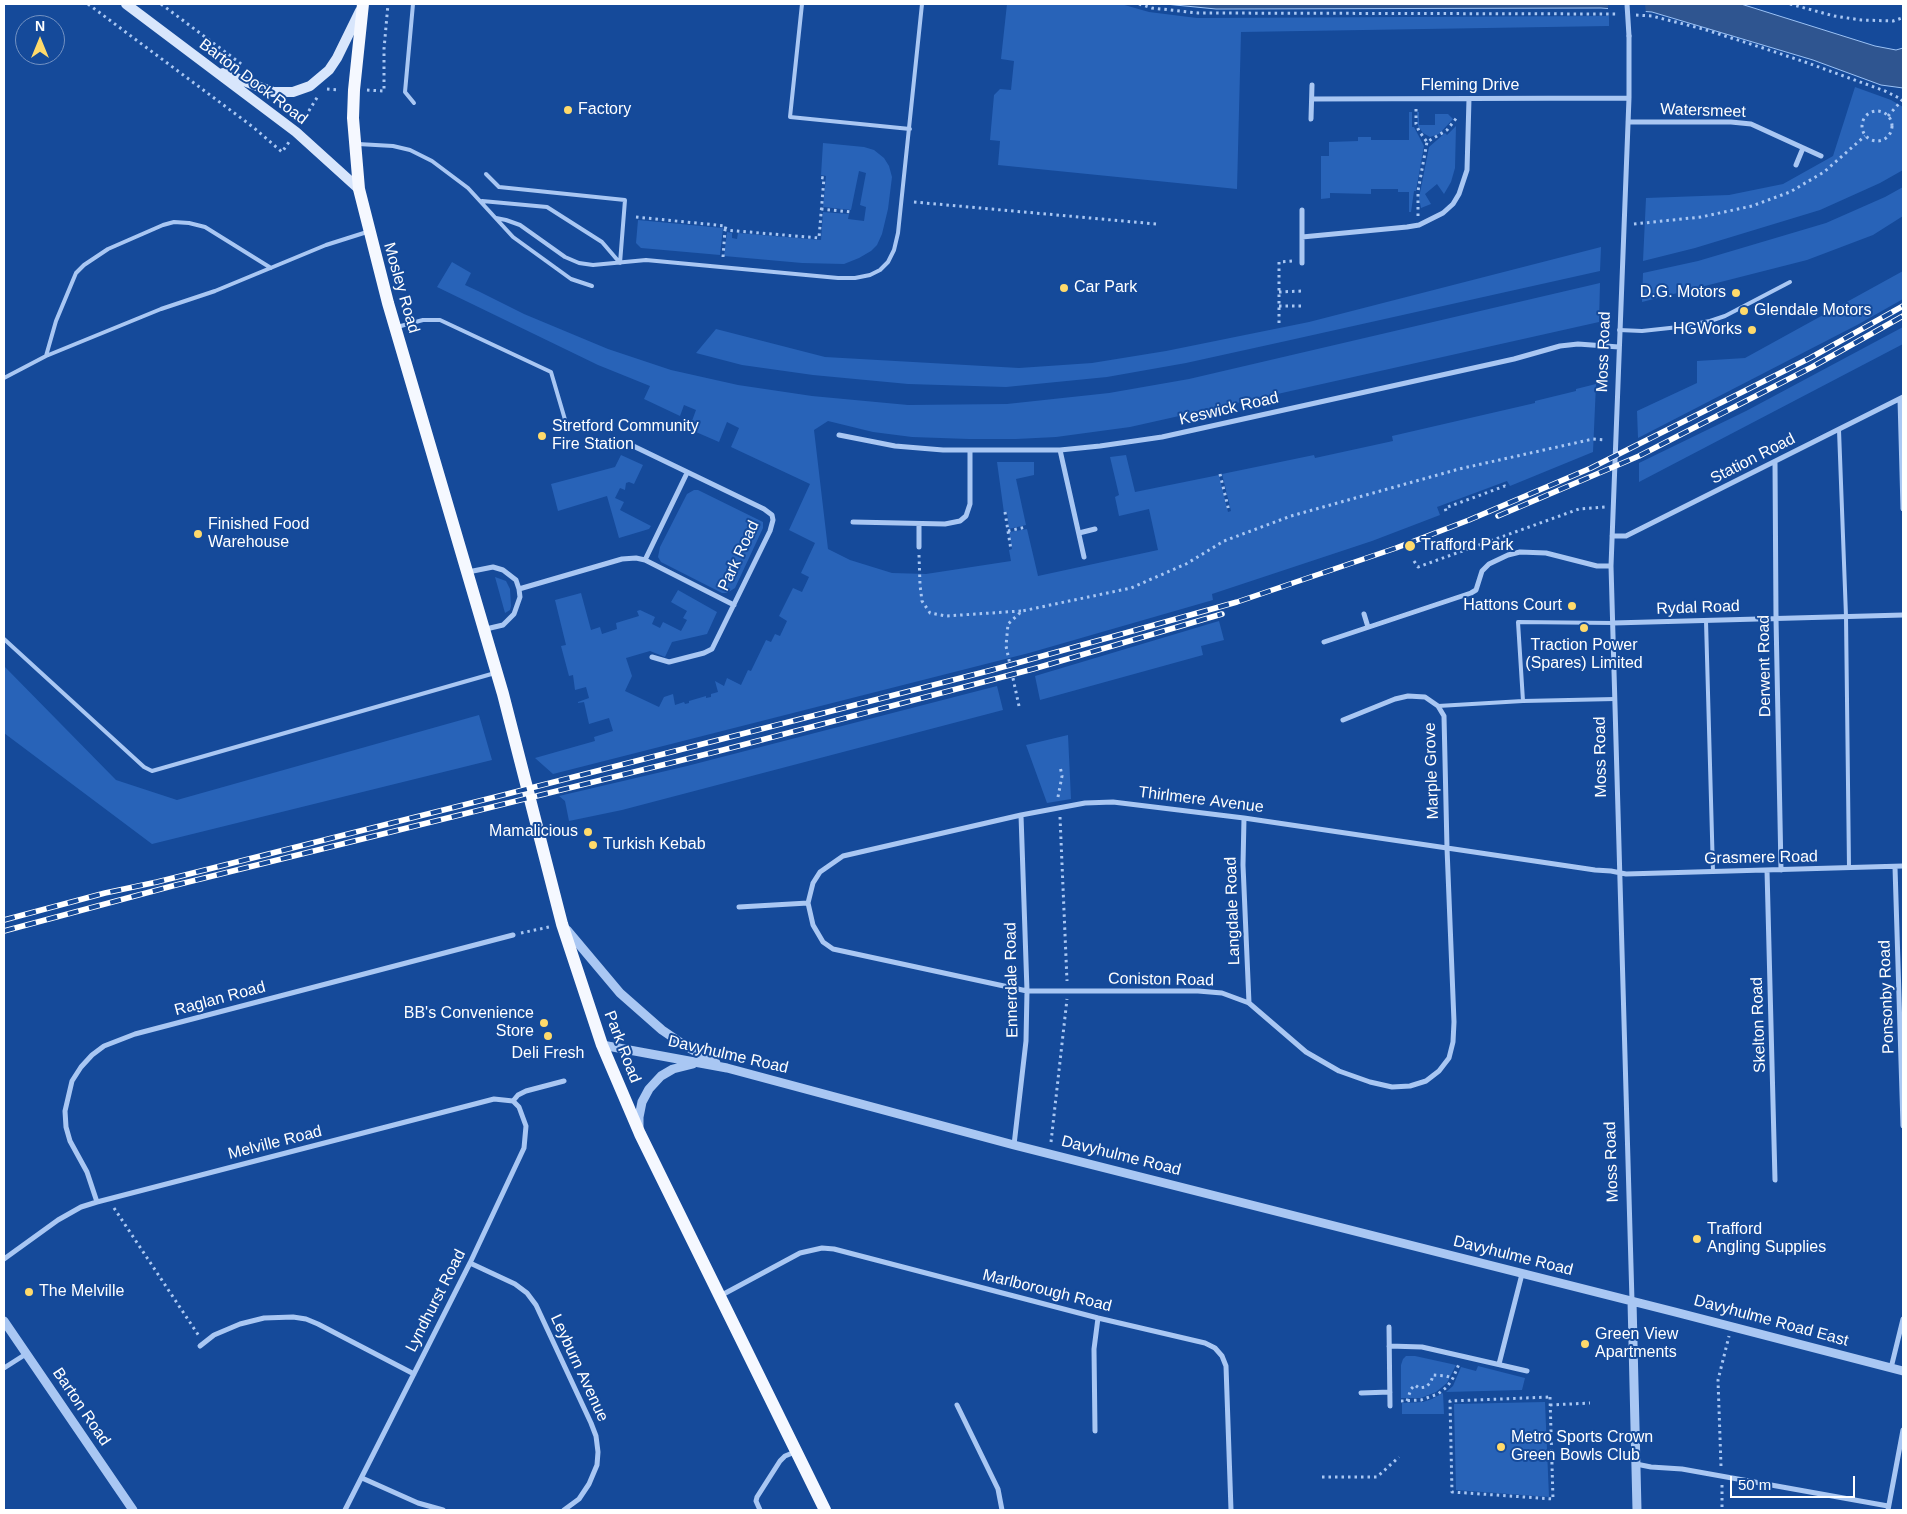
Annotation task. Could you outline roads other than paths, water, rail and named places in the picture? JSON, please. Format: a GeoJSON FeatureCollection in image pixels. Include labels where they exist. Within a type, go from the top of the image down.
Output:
{"type":"FeatureCollection","features":[{"type":"Feature","properties":{"kind":"main road","name":"Barton Dock Road"},"geometry":{"type":"LineString","coordinates":[[126,4],[296,132],[359,189]]}},
{"type":"Feature","properties":{"kind":"main road"},"geometry":{"type":"LineString","coordinates":[[211,68],[273,92],[301,90],[310,86],[330,70],[363,5]]}},
{"type":"Feature","properties":{"kind":"main road","name":"Mosley Road"},"geometry":{"type":"LineString","coordinates":[[363,5],[354,90],[355,144],[359,189],[395,327],[468,572]]}},
{"type":"Feature","properties":{"kind":"main road","name":"Park Road"},"geometry":{"type":"LineString","coordinates":[[468,572],[519,750],[562,924],[602,1045],[640,1134],[825,1510]]}},
{"type":"Feature","properties":{"kind":"street","name":"Moss Road"},"geometry":{"type":"LineString","coordinates":[[1627,4],[1629,98],[1611,566],[1637,1510]]}},
{"type":"Feature","properties":{"kind":"street"},"geometry":{"type":"LineString","coordinates":[[1311,119],[1312,85]]}},
{"type":"Feature","properties":{"kind":"street","name":"Fleming Drive"},"geometry":{"type":"LineString","coordinates":[[1312,99],[1629,98]]}},
{"type":"Feature","properties":{"kind":"street"},"geometry":{"type":"LineString","coordinates":[[1302,237],[1419,225],[1431,220],[1453,204],[1464,183],[1469,157],[1469,99]]}},
{"type":"Feature","properties":{"kind":"street","name":"Watersmeet"},"geometry":{"type":"LineString","coordinates":[[1628,122],[1746,123],[1821,156]]}},
{"type":"Feature","properties":{"kind":"street"},"geometry":{"type":"LineString","coordinates":[[1796,165],[1803,148]]}},
{"type":"Feature","properties":{"kind":"street"},"geometry":{"type":"LineString","coordinates":[[1302,210],[1302,263]]}},
{"type":"Feature","properties":{"kind":"street","name":"Keswick Road"},"geometry":{"type":"LineString","coordinates":[[839,435],[895,446],[970,451],[1060,450],[1162,437],[1514,359],[1560,346],[1578,344],[1619,347]]}},
{"type":"Feature","properties":{"kind":"street"},"geometry":{"type":"LineString","coordinates":[[1902,398],[1903,509]]}},
{"type":"Feature","properties":{"kind":"street","name":"Station Road"},"geometry":{"type":"LineString","coordinates":[[1612,536],[1626,536],[1902,398]]}},
{"type":"Feature","properties":{"kind":"street","name":"Park Road"},"geometry":{"type":"LineString","coordinates":[[519,589],[622,559],[636,558],[645,560],[734,605],[770,531],[773,520],[772,515],[764,508],[626,443]]}},
{"type":"Feature","properties":{"kind":"street"},"geometry":{"type":"LineString","coordinates":[[1060,450],[1084,556]]}},
{"type":"Feature","properties":{"kind":"street"},"geometry":{"type":"LineString","coordinates":[[853,522],[952,524],[966,516],[970,504],[970,451]]}},
{"type":"Feature","properties":{"kind":"street","name":"Derwent Road"},"geometry":{"type":"LineString","coordinates":[[1775,462],[1781,870]]}},
{"type":"Feature","properties":{"kind":"street"},"geometry":{"type":"LineString","coordinates":[[645,560],[687,473]]}},
{"type":"Feature","properties":{"kind":"street"},"geometry":{"type":"LineString","coordinates":[[919,524],[919,547]]}},
{"type":"Feature","properties":{"kind":"street"},"geometry":{"type":"LineString","coordinates":[[1079,533],[1095,529]]}},
{"type":"Feature","properties":{"kind":"street"},"geometry":{"type":"LineString","coordinates":[[1324,642],[1471,594],[1476,590],[1482,571],[1489,564],[1508,555],[1520,552],[1546,553],[1597,566],[1611,566]]}},
{"type":"Feature","properties":{"kind":"street"},"geometry":{"type":"LineString","coordinates":[[468,572],[493,567],[503,570],[516,580],[519,589],[520,597],[514,614],[503,624],[484,630]]}},
{"type":"Feature","properties":{"kind":"street"},"geometry":{"type":"LineString","coordinates":[[652,657],[669,662],[709,652],[714,646],[734,605]]}},
{"type":"Feature","properties":{"kind":"street"},"geometry":{"type":"LineString","coordinates":[[1364,614],[1368,627]]}},
{"type":"Feature","properties":{"kind":"street","name":"Rydal Road"},"geometry":{"type":"LineString","coordinates":[[1613,623],[1903,615]]}},
{"type":"Feature","properties":{"kind":"street","name":"Marple Grove"},"geometry":{"type":"LineString","coordinates":[[1343,720],[1395,699],[1408,696],[1424,697],[1438,706],[1444,716],[1447,848]]}},
{"type":"Feature","properties":{"kind":"street","name":"Thirlmere Avenue"},"geometry":{"type":"LineString","coordinates":[[808,903],[813,883],[820,872],[843,856],[1056,807],[1085,803],[1113,802],[1244,818],[1619,873]]}},
{"type":"Feature","properties":{"kind":"street","name":"Ennerdale Road"},"geometry":{"type":"LineString","coordinates":[[1014,1145],[1026,1041],[1027,991],[1021,815]]}},
{"type":"Feature","properties":{"kind":"street","name":"Langdale Road"},"geometry":{"type":"LineString","coordinates":[[1244,818],[1249,1003]]}},
{"type":"Feature","properties":{"kind":"street","name":"Coniston Road"},"geometry":{"type":"LineString","coordinates":[[808,903],[813,925],[823,942],[833,949],[1027,991],[1198,991],[1222,993],[1249,1003],[1306,1052],[1338,1070],[1370,1082],[1392,1087],[1410,1086],[1426,1081],[1439,1070],[1448,1058],[1453,1042],[1454,1022],[1447,848]]}},
{"type":"Feature","properties":{"kind":"street","name":"Grasmere Road"},"geometry":{"type":"LineString","coordinates":[[1619,873],[1903,866]]}},
{"type":"Feature","properties":{"kind":"street","name":"Ponsonby Road"},"geometry":{"type":"LineString","coordinates":[[1895,867],[1903,1126]]}},
{"type":"Feature","properties":{"kind":"street","name":"Skelton Road"},"geometry":{"type":"LineString","coordinates":[[1767,870],[1775,1180]]}},
{"type":"Feature","properties":{"kind":"street"},"geometry":{"type":"LineString","coordinates":[[739,907],[808,903]]}},
{"type":"Feature","properties":{"kind":"street"},"geometry":{"type":"LineString","coordinates":[[562,924],[620,993],[645,1016],[684,1045],[727,1068]]}},
{"type":"Feature","properties":{"kind":"street","name":"Raglan Road"},"geometry":{"type":"LineString","coordinates":[[97,1202],[88,1172],[70,1141],[66,1127],[65,1111],[72,1080],[92,1055],[104,1046],[135,1034],[513,935]]}},
{"type":"Feature","properties":{"kind":"street","name":"Davyhulme Road"},"geometry":{"type":"LineString","coordinates":[[602,1045],[727,1068],[1014,1145],[1632,1301]]}},
{"type":"Feature","properties":{"kind":"street"},"geometry":{"type":"LineString","coordinates":[[640,1134],[639,1118],[642,1102],[648,1089],[661,1076],[673,1069],[698,1063]]}},
{"type":"Feature","properties":{"kind":"street"},"geometry":{"type":"LineString","coordinates":[[513,1101],[518,1095],[526,1091],[564,1081]]}},
{"type":"Feature","properties":{"kind":"street","name":"Melville Road"},"geometry":{"type":"LineString","coordinates":[[4,1259],[69,1213],[97,1202],[494,1099],[513,1101]]}},
{"type":"Feature","properties":{"kind":"street","name":"Lyndhurst Road"},"geometry":{"type":"LineString","coordinates":[[345,1510],[470,1263],[524,1148],[526,1126],[519,1107],[513,1101]]}},
{"type":"Feature","properties":{"kind":"street","name":"Marlborough Road"},"geometry":{"type":"LineString","coordinates":[[720,1296],[800,1253],[822,1248],[834,1249],[1098,1318],[1205,1343],[1215,1348],[1222,1356],[1228,1376],[1230,1510]]}},
{"type":"Feature","properties":{"kind":"street","name":"Leyburn Avenue"},"geometry":{"type":"LineString","coordinates":[[470,1263],[515,1284],[527,1293],[536,1305],[596,1436],[598,1452],[596,1465],[589,1484],[579,1499],[564,1510]]}},
{"type":"Feature","properties":{"kind":"street"},"geometry":{"type":"LineString","coordinates":[[1499,1364],[1522,1274]]}},
{"type":"Feature","properties":{"kind":"street","name":"Davyhulme Road East"},"geometry":{"type":"LineString","coordinates":[[1632,1301],[1903,1371]]}},
{"type":"Feature","properties":{"kind":"street"},"geometry":{"type":"LineString","coordinates":[[202,1344],[226,1329],[240,1324],[264,1318],[292,1317],[306,1319],[318,1324],[414,1374]]}},
{"type":"Feature","properties":{"kind":"street"},"geometry":{"type":"LineString","coordinates":[[1094,1431],[1094,1349],[1098,1318]]}},
{"type":"Feature","properties":{"kind":"street"},"geometry":{"type":"LineString","coordinates":[[1891,1368],[1903,1319]]}},
{"type":"Feature","properties":{"kind":"street","name":"Barton Road"},"geometry":{"type":"LineString","coordinates":[[4,1321],[133,1510]]}},
{"type":"Feature","properties":{"kind":"street"},"geometry":{"type":"LineString","coordinates":[[1389,1327],[1390,1403]]}},
{"type":"Feature","properties":{"kind":"street"},"geometry":{"type":"LineString","coordinates":[[1389,1346],[1413,1346],[1527,1371]]}},
{"type":"Feature","properties":{"kind":"street"},"geometry":{"type":"LineString","coordinates":[[4,1368],[26,1354]]}},
{"type":"Feature","properties":{"kind":"street"},"geometry":{"type":"LineString","coordinates":[[1361,1393],[1390,1392]]}},
{"type":"Feature","properties":{"kind":"street"},"geometry":{"type":"LineString","coordinates":[[957,1405],[998,1489],[1002,1510]]}},
{"type":"Feature","properties":{"kind":"street"},"geometry":{"type":"LineString","coordinates":[[1636,1464],[1651,1467],[1682,1468],[1888,1508],[1903,1430]]}},
{"type":"Feature","properties":{"kind":"street"},"geometry":{"type":"LineString","coordinates":[[760,1510],[756,1501],[757,1497],[780,1461],[785,1456],[797,1451]]}},
{"type":"Feature","properties":{"kind":"street"},"geometry":{"type":"LineString","coordinates":[[362,1478],[418,1503],[443,1510]]}},
{"type":"Feature","properties":{"kind":"lane"},"geometry":{"type":"LineString","coordinates":[[413,4],[405,92],[414,103]]}},
{"type":"Feature","properties":{"kind":"lane"},"geometry":{"type":"LineString","coordinates":[[802,4],[790,117],[910,129]]}},
{"type":"Feature","properties":{"kind":"lane"},"geometry":{"type":"LineString","coordinates":[[496,218],[520,225],[565,257],[579,263],[593,265],[646,260],[838,278],[855,278],[870,275],[880,270],[888,262],[894,250],[902,200],[922,4]]}},
{"type":"Feature","properties":{"kind":"lane"},"geometry":{"type":"LineString","coordinates":[[355,144],[393,146],[417,154],[468,188],[482,201],[512,237],[562,274],[592,286]]}},
{"type":"Feature","properties":{"kind":"lane"},"geometry":{"type":"LineString","coordinates":[[486,174],[500,187],[624,200],[620,263]]}},
{"type":"Feature","properties":{"kind":"lane"},"geometry":{"type":"LineString","coordinates":[[482,201],[548,206],[602,242],[620,263]]}},
{"type":"Feature","properties":{"kind":"lane"},"geometry":{"type":"LineString","coordinates":[[46,356],[56,322],[76,273],[84,265],[108,249],[163,225],[174,222],[205,227],[270,268]]}},
{"type":"Feature","properties":{"kind":"lane"},"geometry":{"type":"LineString","coordinates":[[4,378],[46,356],[161,309],[215,292],[326,245],[369,232]]}},
{"type":"Feature","properties":{"kind":"lane"},"geometry":{"type":"LineString","coordinates":[[1619,330],[1642,331],[1680,327],[1710,321],[1725,316],[1790,282]]}},
{"type":"Feature","properties":{"kind":"lane"},"geometry":{"type":"LineString","coordinates":[[395,327],[423,320],[440,320],[551,372],[566,423]]}},
{"type":"Feature","properties":{"kind":"lane"},"geometry":{"type":"LineString","coordinates":[[1839,430],[1846,616],[1849,868]]}},
{"type":"Feature","properties":{"kind":"lane"},"geometry":{"type":"LineString","coordinates":[[1706,621],[1713,872]]}},
{"type":"Feature","properties":{"kind":"lane"},"geometry":{"type":"LineString","coordinates":[[1523,701],[1518,622],[1613,623]]}},
{"type":"Feature","properties":{"kind":"lane"},"geometry":{"type":"LineString","coordinates":[[4,639],[144,767],[152,770],[497,672]]}},
{"type":"Feature","properties":{"kind":"lane"},"geometry":{"type":"LineString","coordinates":[[1438,706],[1523,701],[1615,699]]}},
{"type":"Feature","properties":{"kind":"railway"},"geometry":{"type":"LineString","coordinates":[[4,920],[992,670],[1237,602],[1396,548],[1469,520],[1591,468],[1810,358],[1903,306]]}},
{"type":"Feature","properties":{"kind":"railway"},"geometry":{"type":"LineString","coordinates":[[1498,516],[1639,456],[1812,367],[1903,316]]}},
{"type":"Feature","properties":{"kind":"railway"},"geometry":{"type":"LineString","coordinates":[[4,931],[176,885],[723,750],[1033,669],[1222,614]]}},
{"type":"Feature","properties":{"kind":"place","name":"Factory"},"geometry":{"type":"Point","coordinates":[568,110]}},
{"type":"Feature","properties":{"kind":"place","name":"Car Park"},"geometry":{"type":"Point","coordinates":[1064,288]}},
{"type":"Feature","properties":{"kind":"place","name":"D.G. Motors"},"geometry":{"type":"Point","coordinates":[1736,293]}},
{"type":"Feature","properties":{"kind":"place","name":"Glendale Motors"},"geometry":{"type":"Point","coordinates":[1744,311]}},
{"type":"Feature","properties":{"kind":"place","name":"HGWorks"},"geometry":{"type":"Point","coordinates":[1752,330]}},
{"type":"Feature","properties":{"kind":"place","name":"Stretford Community Fire Station"},"geometry":{"type":"Point","coordinates":[542,436]}},
{"type":"Feature","properties":{"kind":"place","name":"Finished Food Warehouse"},"geometry":{"type":"Point","coordinates":[198,534]}},
{"type":"Feature","properties":{"kind":"place","name":"Trafford Park"},"geometry":{"type":"Point","coordinates":[1410,546]}},
{"type":"Feature","properties":{"kind":"place","name":"Hattons Court"},"geometry":{"type":"Point","coordinates":[1572,606]}},
{"type":"Feature","properties":{"kind":"place","name":"Traction Power (Spares) Limited"},"geometry":{"type":"Point","coordinates":[1584,628]}},
{"type":"Feature","properties":{"kind":"place","name":"Mamalicious"},"geometry":{"type":"Point","coordinates":[588,832]}},
{"type":"Feature","properties":{"kind":"place","name":"Turkish Kebab"},"geometry":{"type":"Point","coordinates":[593,845]}},
{"type":"Feature","properties":{"kind":"place","name":"BB's Convenience Store"},"geometry":{"type":"Point","coordinates":[544,1023]}},
{"type":"Feature","properties":{"kind":"place","name":"Deli Fresh"},"geometry":{"type":"Point","coordinates":[548,1036]}},
{"type":"Feature","properties":{"kind":"place","name":"Trafford Angling Supplies"},"geometry":{"type":"Point","coordinates":[1697,1239]}},
{"type":"Feature","properties":{"kind":"place","name":"The Melville"},"geometry":{"type":"Point","coordinates":[29,1292]}},
{"type":"Feature","properties":{"kind":"place","name":"Green View Apartments"},"geometry":{"type":"Point","coordinates":[1585,1344]}},
{"type":"Feature","properties":{"kind":"place","name":"Metro Sports Crown Green Bowls Club"},"geometry":{"type":"Point","coordinates":[1501,1447]}}]}
